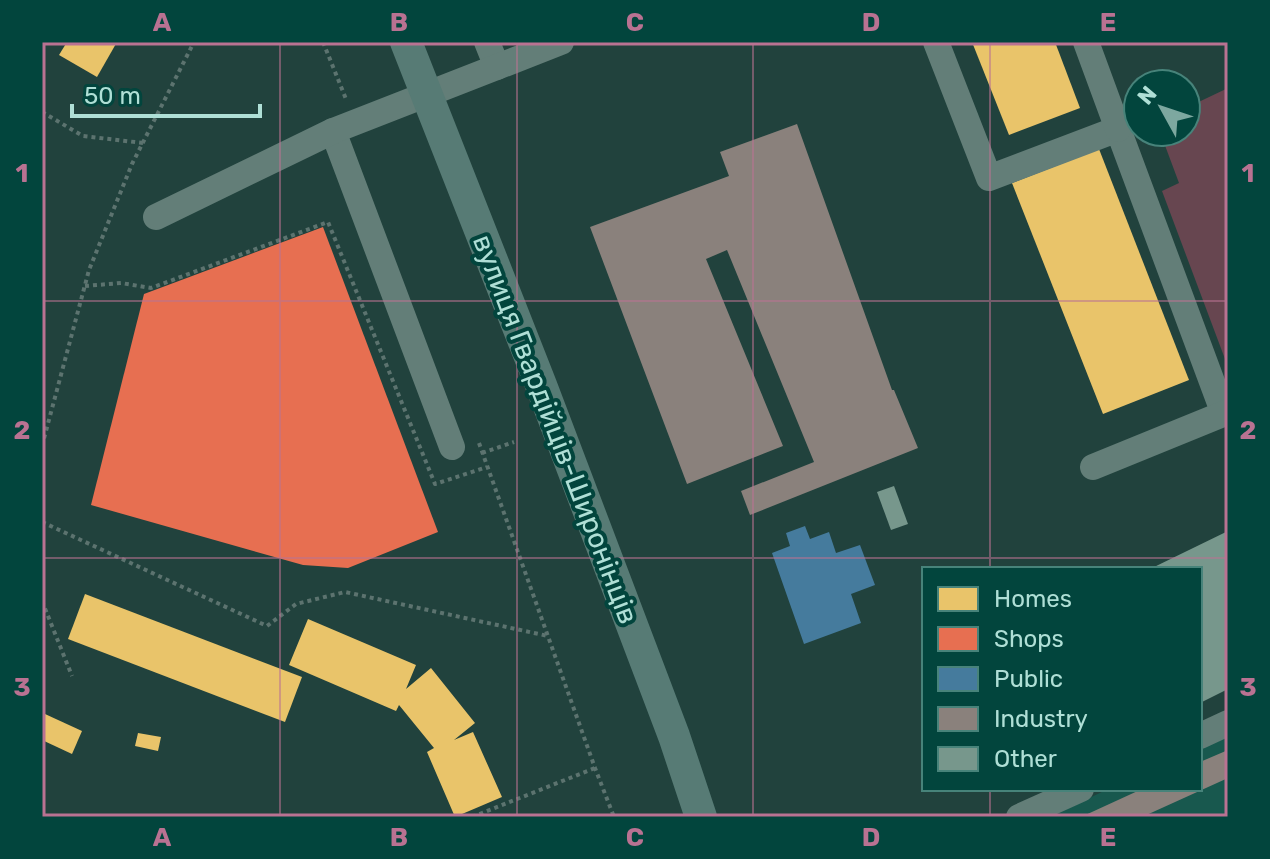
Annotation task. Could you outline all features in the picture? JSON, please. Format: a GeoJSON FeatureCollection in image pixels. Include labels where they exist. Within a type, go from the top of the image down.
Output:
{"type":"FeatureCollection","features":[{"type":"Feature","properties":{"kind":"main road","name":"вулиця Гвардійців-Широнінців"},"geometry":{"type":"LineString","coordinates":[[406,42],[541,385],[674,736],[701,817]]}},
{"type":"Feature","properties":{"kind":"street"},"geometry":{"type":"LineString","coordinates":[[487,42],[497,67]]}},
{"type":"Feature","properties":{"kind":"street"},"geometry":{"type":"LineString","coordinates":[[156,217],[344,126],[561,42]]}},
{"type":"Feature","properties":{"kind":"street"},"geometry":{"type":"LineString","coordinates":[[936,42],[989,178],[1118,129]]}},
{"type":"Feature","properties":{"kind":"street"},"geometry":{"type":"LineString","coordinates":[[1086,42],[1226,413],[1093,467]]}},
{"type":"Feature","properties":{"kind":"street"},"geometry":{"type":"LineString","coordinates":[[344,126],[452,447]]}},
{"type":"Feature","properties":{"kind":"street"},"geometry":{"type":"LineString","coordinates":[[1202,735],[1228,723]]}},
{"type":"Feature","properties":{"kind":"street"},"geometry":{"type":"LineString","coordinates":[[1019,817],[1077,791]]}},
{"type":"Feature","properties":{"kind":"path"},"geometry":{"type":"LineString","coordinates":[[42,446],[85,286],[100,243],[132,164],[194,42]]}},
{"type":"Feature","properties":{"kind":"path"},"geometry":{"type":"LineString","coordinates":[[323,42],[344,126]]}},
{"type":"Feature","properties":{"kind":"path"},"geometry":{"type":"LineString","coordinates":[[42,112],[83,136],[143,143]]}},
{"type":"Feature","properties":{"kind":"path"},"geometry":{"type":"LineString","coordinates":[[85,286],[121,283],[151,288],[328,222],[435,484],[487,467]]}},
{"type":"Feature","properties":{"kind":"path"},"geometry":{"type":"LineString","coordinates":[[514,442],[481,450],[614,817]]}},
{"type":"Feature","properties":{"kind":"path"},"geometry":{"type":"LineString","coordinates":[[42,522],[267,626],[296,604],[345,592],[548,636]]}},
{"type":"Feature","properties":{"kind":"path"},"geometry":{"type":"LineString","coordinates":[[42,601],[72,676]]}},
{"type":"Feature","properties":{"kind":"path"},"geometry":{"type":"LineString","coordinates":[[472,817],[595,768]]}},
{"type":"Feature","properties":{"kind":"shaded area"},"geometry":{"type":"Polygon","coordinates":[[[1228,88],[1228,367],[1162,191],[1179,183],[1166,148],[1202,148],[1202,100],[1228,88]]]}},
{"type":"Feature","properties":{"kind":"shaded area"},"geometry":{"type":"Polygon","coordinates":[[[1228,732],[1228,817],[1050,817],[1104,791],[1202,791],[1202,744],[1228,732]]]}},
{"type":"Feature","properties":{"kind":"building: Homes"},"geometry":{"type":"Polygon","coordinates":[[[67,42],[117,42],[97,77],[59,55],[67,42]]]}},
{"type":"Feature","properties":{"kind":"building: Homes"},"geometry":{"type":"Polygon","coordinates":[[[972,42],[1055,42],[1080,108],[1009,135],[972,42]]]}},
{"type":"Feature","properties":{"kind":"building: Homes"},"geometry":{"type":"Polygon","coordinates":[[[1099,149],[1189,380],[1103,414],[1012,183],[1099,149]]]}},
{"type":"Feature","properties":{"kind":"building: Homes"},"geometry":{"type":"Polygon","coordinates":[[[85,594],[302,677],[285,722],[68,639],[85,594]]]}},
{"type":"Feature","properties":{"kind":"building: Homes"},"geometry":{"type":"Polygon","coordinates":[[[308,619],[416,665],[406,689],[431,668],[475,723],[454,740],[473,732],[502,797],[455,817],[427,752],[434,748],[399,705],[396,711],[289,665],[308,619]]]}},
{"type":"Feature","properties":{"kind":"building: Homes"},"geometry":{"type":"Polygon","coordinates":[[[45,714],[82,731],[72,754],[42,740],[45,714]]]}},
{"type":"Feature","properties":{"kind":"building: Homes"},"geometry":{"type":"Polygon","coordinates":[[[138,733],[161,737],[158,751],[135,746],[138,733]]]}},
{"type":"Feature","properties":{"kind":"building: Shops"},"geometry":{"type":"Polygon","coordinates":[[[323,227],[438,532],[348,568],[303,565],[91,505],[144,294],[323,227]]]}},
{"type":"Feature","properties":{"kind":"building: Public"},"geometry":{"type":"Polygon","coordinates":[[[805,526],[810,539],[829,532],[836,553],[860,545],[875,585],[851,594],[861,623],[804,644],[772,553],[790,546],[786,533],[805,526]]]}},
{"type":"Feature","properties":{"kind":"building: Industry"},"geometry":{"type":"Polygon","coordinates":[[[797,124],[892,390],[918,448],[750,515],[741,491],[814,462],[727,250],[706,259],[783,446],[687,484],[590,227],[729,176],[720,152],[797,124]]]}},
{"type":"Feature","properties":{"kind":"building: Industry"},"geometry":{"type":"Polygon","coordinates":[[[1228,750],[1228,778],[1202,790],[1202,761],[1228,750]]]}},
{"type":"Feature","properties":{"kind":"building: Industry"},"geometry":{"type":"Polygon","coordinates":[[[1138,791],[1199,791],[1142,817],[1081,817],[1138,791]]]}},
{"type":"Feature","properties":{"kind":"building: Other"},"geometry":{"type":"Polygon","coordinates":[[[894,486],[908,524],[891,530],[877,492],[894,486]]]}},
{"type":"Feature","properties":{"kind":"building: Other"},"geometry":{"type":"Polygon","coordinates":[[[1228,531],[1228,689],[1202,702],[1202,567],[1154,567],[1228,531]]]}}]}
